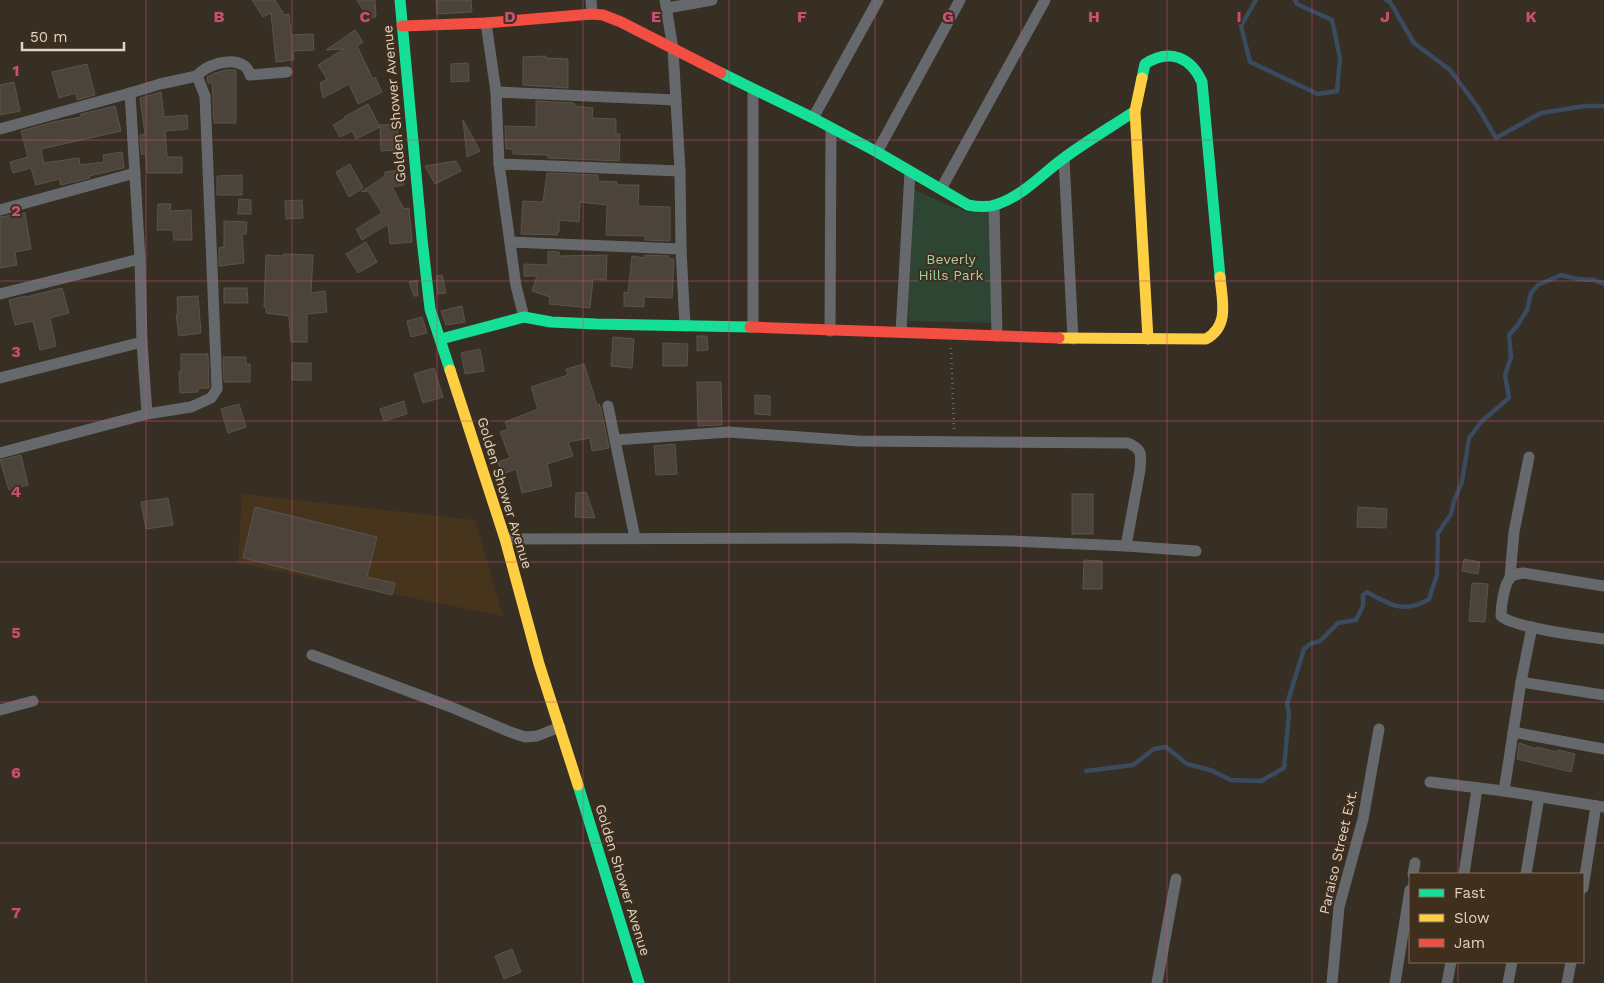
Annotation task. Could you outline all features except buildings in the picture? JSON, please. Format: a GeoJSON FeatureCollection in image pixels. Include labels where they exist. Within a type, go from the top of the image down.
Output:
{"type":"FeatureCollection","features":[{"type":"Feature","properties":{"kind":"street","name":"Golden Shower Avenue"},"geometry":{"type":"LineString","coordinates":[[400,0],[430,309],[505,539],[539,664],[640,983]]}},
{"type":"Feature","properties":{"kind":"street"},"geometry":{"type":"LineString","coordinates":[[591,0],[592,14]]}},
{"type":"Feature","properties":{"kind":"street"},"geometry":{"type":"LineString","coordinates":[[685,326],[680,249],[680,171],[673,49],[666,4],[712,0]]}},
{"type":"Feature","properties":{"kind":"street"},"geometry":{"type":"LineString","coordinates":[[813,118],[878,0]]}},
{"type":"Feature","properties":{"kind":"street"},"geometry":{"type":"LineString","coordinates":[[877,152],[960,0]]}},
{"type":"Feature","properties":{"kind":"street"},"geometry":{"type":"LineString","coordinates":[[941,189],[1045,0]]}},
{"type":"Feature","properties":{"kind":"street"},"geometry":{"type":"LineString","coordinates":[[402,26],[486,23],[592,14],[603,15],[621,22],[753,90],[813,118],[877,152],[968,205],[977,208],[1006,201],[1026,189],[1064,158],[1135,111]]}},
{"type":"Feature","properties":{"kind":"street"},"geometry":{"type":"LineString","coordinates":[[486,23],[496,92],[500,164],[510,242],[516,286],[524,317]]}},
{"type":"Feature","properties":{"kind":"street"},"geometry":{"type":"LineString","coordinates":[[441,339],[524,317],[551,322],[754,327],[1073,339],[1148,339],[1206,339],[1217,334],[1221,326],[1223,312],[1202,82],[1196,68],[1185,60],[1168,56],[1151,58],[1146,64],[1135,111],[1148,339]]}},
{"type":"Feature","properties":{"kind":"street"},"geometry":{"type":"LineString","coordinates":[[0,128],[160,84],[197,76],[208,67],[227,62],[243,65],[248,69],[250,75],[287,72]]}},
{"type":"Feature","properties":{"kind":"street"},"geometry":{"type":"LineString","coordinates":[[0,453],[147,414],[191,407],[211,398],[217,389],[206,96],[197,76]]}},
{"type":"Feature","properties":{"kind":"street"},"geometry":{"type":"LineString","coordinates":[[753,90],[754,327]]}},
{"type":"Feature","properties":{"kind":"street"},"geometry":{"type":"LineString","coordinates":[[496,92],[676,100]]}},
{"type":"Feature","properties":{"kind":"street"},"geometry":{"type":"LineString","coordinates":[[130,93],[147,414]]}},
{"type":"Feature","properties":{"kind":"street"},"geometry":{"type":"LineString","coordinates":[[830,331],[831,128]]}},
{"type":"Feature","properties":{"kind":"street"},"geometry":{"type":"LineString","coordinates":[[1064,158],[1073,339]]}},
{"type":"Feature","properties":{"kind":"street"},"geometry":{"type":"LineString","coordinates":[[500,164],[680,171]]}},
{"type":"Feature","properties":{"kind":"street"},"geometry":{"type":"LineString","coordinates":[[901,332],[910,172]]}},
{"type":"Feature","properties":{"kind":"street"},"geometry":{"type":"LineString","coordinates":[[0,210],[135,173]]}},
{"type":"Feature","properties":{"kind":"street"},"geometry":{"type":"LineString","coordinates":[[994,205],[997,336]]}},
{"type":"Feature","properties":{"kind":"street"},"geometry":{"type":"LineString","coordinates":[[510,242],[680,249]]}},
{"type":"Feature","properties":{"kind":"street"},"geometry":{"type":"LineString","coordinates":[[0,294],[140,259]]}},
{"type":"Feature","properties":{"kind":"street"},"geometry":{"type":"LineString","coordinates":[[0,378],[142,342]]}},
{"type":"Feature","properties":{"kind":"street"},"geometry":{"type":"LineString","coordinates":[[608,406],[635,538]]}},
{"type":"Feature","properties":{"kind":"street"},"geometry":{"type":"LineString","coordinates":[[615,440],[729,432],[858,441],[1128,442],[1140,450],[1141,457],[1126,546]]}},
{"type":"Feature","properties":{"kind":"street"},"geometry":{"type":"LineString","coordinates":[[1529,458],[1514,532],[1510,577],[1506,584],[1501,616],[1505,620],[1532,627],[1604,639]]}},
{"type":"Feature","properties":{"kind":"street"},"geometry":{"type":"LineString","coordinates":[[505,539],[852,538],[1013,541],[1196,551]]}},
{"type":"Feature","properties":{"kind":"street"},"geometry":{"type":"LineString","coordinates":[[1510,577],[1523,573],[1604,586]]}},
{"type":"Feature","properties":{"kind":"street"},"geometry":{"type":"LineString","coordinates":[[1504,791],[1521,682],[1532,627]]}},
{"type":"Feature","properties":{"kind":"street"},"geometry":{"type":"LineString","coordinates":[[312,655],[525,737],[537,736],[560,727]]}},
{"type":"Feature","properties":{"kind":"street"},"geometry":{"type":"LineString","coordinates":[[1521,682],[1604,695]]}},
{"type":"Feature","properties":{"kind":"street"},"geometry":{"type":"LineString","coordinates":[[0,710],[33,701]]}},
{"type":"Feature","properties":{"kind":"street","name":"Paraiso Street Ext."},"geometry":{"type":"LineString","coordinates":[[1332,983],[1339,907],[1363,819],[1379,729]]}},
{"type":"Feature","properties":{"kind":"street"},"geometry":{"type":"LineString","coordinates":[[1513,732],[1604,749]]}},
{"type":"Feature","properties":{"kind":"street"},"geometry":{"type":"LineString","coordinates":[[1430,782],[1600,806],[1584,883]]}},
{"type":"Feature","properties":{"kind":"street"},"geometry":{"type":"LineString","coordinates":[[1464,873],[1477,789]]}},
{"type":"Feature","properties":{"kind":"street"},"geometry":{"type":"LineString","coordinates":[[1526,873],[1539,797]]}},
{"type":"Feature","properties":{"kind":"street"},"geometry":{"type":"LineString","coordinates":[[1157,983],[1176,879]]}},
{"type":"Feature","properties":{"kind":"street"},"geometry":{"type":"LineString","coordinates":[[1395,983],[1409,896]]}},
{"type":"Feature","properties":{"kind":"street"},"geometry":{"type":"LineString","coordinates":[[1447,983],[1451,963]]}},
{"type":"Feature","properties":{"kind":"street"},"geometry":{"type":"LineString","coordinates":[[1508,983],[1512,963]]}},
{"type":"Feature","properties":{"kind":"street"},"geometry":{"type":"LineString","coordinates":[[1567,983],[1571,963]]}},
{"type":"Feature","properties":{"kind":"path"},"geometry":{"type":"LineString","coordinates":[[950,334],[955,440]]}},
{"type":"Feature","properties":{"kind":"shaded area"},"geometry":{"type":"Polygon","coordinates":[[[242,494],[475,520],[503,616],[238,563],[242,494]]]}},
{"type":"Feature","properties":{"kind":"green space","name":"Beverly Hills Park"},"geometry":{"type":"Polygon","coordinates":[[[913,189],[968,212],[990,208],[993,323],[908,321],[913,189]]]}},
{"type":"Feature","properties":{"kind":"waterway"},"geometry":{"type":"LineString","coordinates":[[1256,0],[1241,26],[1250,62],[1318,94],[1337,91],[1340,58],[1332,20],[1297,4],[1295,0]]}},
{"type":"Feature","properties":{"kind":"waterway"},"geometry":{"type":"LineString","coordinates":[[1386,0],[1390,2],[1414,43],[1450,70],[1477,106],[1496,138],[1541,113],[1585,106],[1604,106]]}},
{"type":"Feature","properties":{"kind":"waterway"},"geometry":{"type":"LineString","coordinates":[[1086,771],[1133,765],[1154,749],[1166,747],[1187,764],[1210,770],[1231,780],[1261,781],[1284,768],[1289,714],[1287,704],[1304,649],[1310,644],[1320,641],[1338,623],[1356,620],[1363,606],[1363,595],[1367,592],[1390,604],[1405,607],[1420,604],[1429,599],[1437,575],[1438,533],[1451,514],[1462,482],[1469,438],[1482,421],[1509,398],[1505,375],[1511,357],[1509,335],[1527,310],[1531,293],[1538,285],[1561,275],[1594,280],[1604,284]]}},
{"type":"Feature","properties":{"kind":"traffic: fast"},"geometry":{"type":"LineString","coordinates":[[400,0],[430,309],[450,370]]}},
{"type":"Feature","properties":{"kind":"traffic: fast"},"geometry":{"type":"LineString","coordinates":[[1142,78],[1145,64],[1154,59],[1171,56],[1185,61],[1192,66],[1202,82],[1220,277]]}},
{"type":"Feature","properties":{"kind":"traffic: fast"},"geometry":{"type":"LineString","coordinates":[[721,73],[877,152],[968,205],[979,207],[994,205],[1016,195],[1056,164],[1135,111]]}},
{"type":"Feature","properties":{"kind":"traffic: fast"},"geometry":{"type":"LineString","coordinates":[[441,339],[524,317],[551,322],[596,324],[750,327]]}},
{"type":"Feature","properties":{"kind":"traffic: fast"},"geometry":{"type":"LineString","coordinates":[[578,785],[639,983]]}},
{"type":"Feature","properties":{"kind":"traffic: slow"},"geometry":{"type":"LineString","coordinates":[[1142,78],[1135,111],[1148,339]]}},
{"type":"Feature","properties":{"kind":"traffic: slow"},"geometry":{"type":"LineString","coordinates":[[1059,338],[1206,339],[1214,334],[1222,320],[1223,303],[1220,277]]}},
{"type":"Feature","properties":{"kind":"traffic: slow"},"geometry":{"type":"LineString","coordinates":[[450,370],[505,539],[539,664],[578,785]]}},
{"type":"Feature","properties":{"kind":"traffic: jam"},"geometry":{"type":"LineString","coordinates":[[402,26],[486,23],[592,14],[603,15],[621,22],[721,73]]}},
{"type":"Feature","properties":{"kind":"traffic: jam"},"geometry":{"type":"LineString","coordinates":[[750,327],[1059,338]]}}]}
